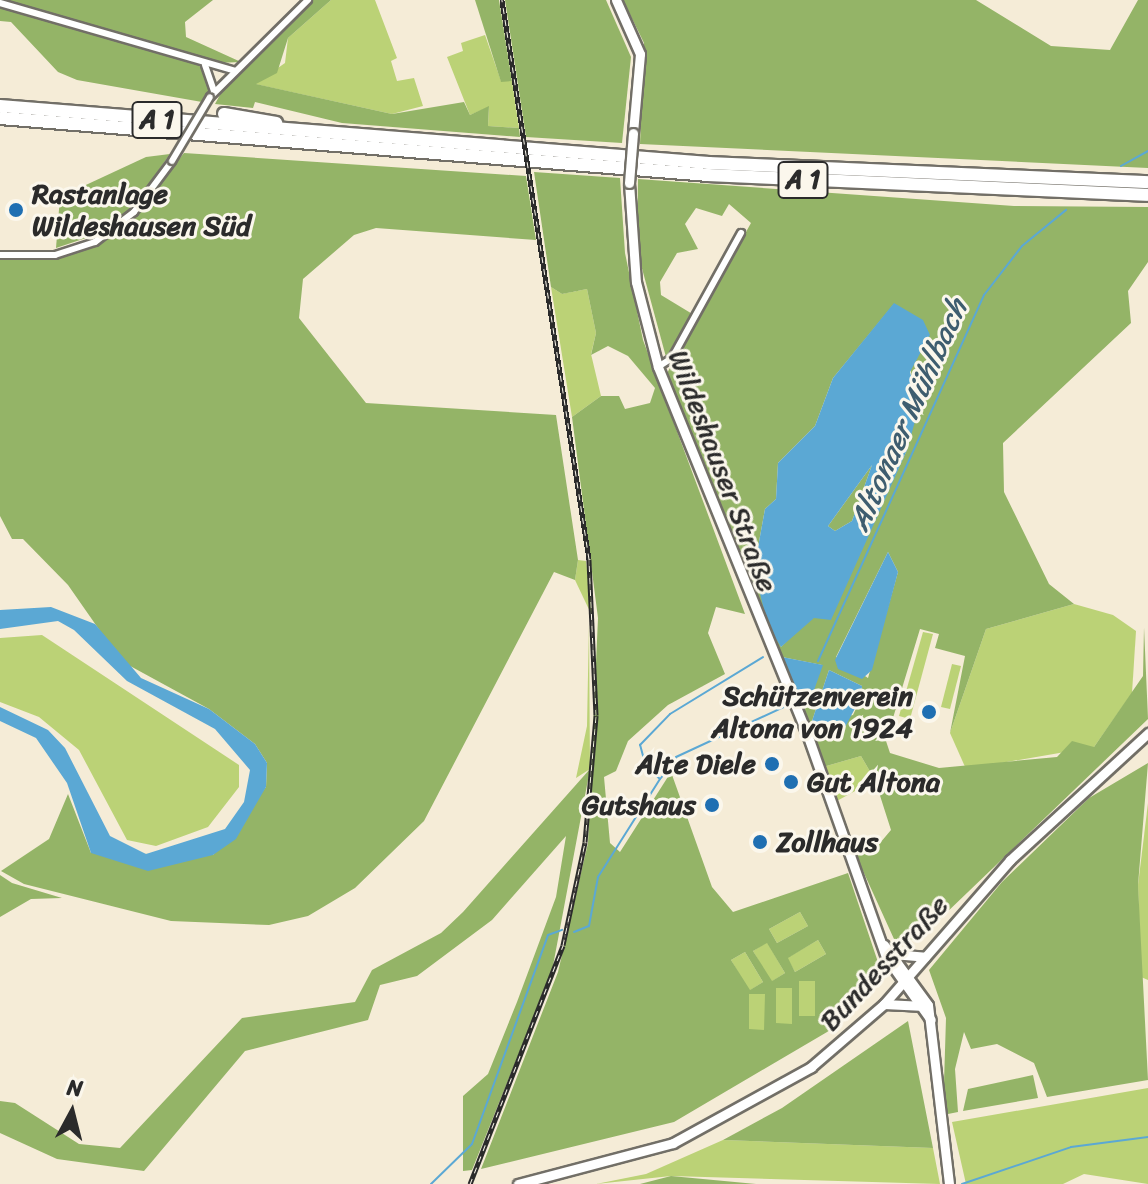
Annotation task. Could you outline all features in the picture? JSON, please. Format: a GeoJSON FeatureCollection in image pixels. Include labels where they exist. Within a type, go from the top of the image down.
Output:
{"type":"FeatureCollection","features":[{"type":"Feature","properties":{"kind":"highway","name":"A 1"},"geometry":{"type":"LineString","coordinates":[[0,106],[313,134],[709,163],[1148,182]]}},
{"type":"Feature","properties":{"kind":"highway"},"geometry":{"type":"LineString","coordinates":[[224,114],[313,134]]}},
{"type":"Feature","properties":{"kind":"highway","name":"A 1"},"geometry":{"type":"LineString","coordinates":[[0,118],[693,174],[1148,195]]}},
{"type":"Feature","properties":{"kind":"main road","name":"Wildeshauser Straße"},"geometry":{"type":"LineString","coordinates":[[616,0],[640,54],[629,183],[636,282],[658,367],[806,731],[881,943],[902,985],[931,1020]]}},
{"type":"Feature","properties":{"kind":"main road","name":"Bundesstraße"},"geometry":{"type":"LineString","coordinates":[[518,1184],[624,1160],[721,1121],[811,1067],[884,1004],[1010,860],[1148,733]]}},
{"type":"Feature","properties":{"kind":"main road","name":"Wildeshauser Straße"},"geometry":{"type":"LineString","coordinates":[[881,943],[910,975],[931,1020]]}},
{"type":"Feature","properties":{"kind":"main road"},"geometry":{"type":"LineString","coordinates":[[892,953],[925,957]]}},
{"type":"Feature","properties":{"kind":"main road"},"geometry":{"type":"LineString","coordinates":[[884,1004],[919,1006]]}},
{"type":"Feature","properties":{"kind":"main road"},"geometry":{"type":"LineString","coordinates":[[931,1020],[933,1098],[949,1184]]}},
{"type":"Feature","properties":{"kind":"street"},"geometry":{"type":"LineString","coordinates":[[0,255],[55,255],[95,242],[134,212],[172,161],[212,94],[308,0]]}},
{"type":"Feature","properties":{"kind":"street"},"geometry":{"type":"LineString","coordinates":[[0,3],[235,71]]}},
{"type":"Feature","properties":{"kind":"street"},"geometry":{"type":"LineString","coordinates":[[203,63],[212,94]]}},
{"type":"Feature","properties":{"kind":"street"},"geometry":{"type":"LineString","coordinates":[[658,367],[672,358],[741,233]]}},
{"type":"Feature","properties":{"kind":"green space"},"geometry":{"type":"Polygon","coordinates":[[[4,0],[213,0],[185,22],[186,37],[241,62],[216,63],[4,0]]]}},
{"type":"Feature","properties":{"kind":"green space"},"geometry":{"type":"Polygon","coordinates":[[[312,0],[331,0],[288,38],[277,73],[256,84],[392,114],[464,102],[470,115],[489,106],[488,126],[519,128],[520,137],[342,123],[255,102],[253,108],[215,104],[228,80],[312,0]]]}},
{"type":"Feature","properties":{"kind":"green space"},"geometry":{"type":"Polygon","coordinates":[[[331,0],[375,0],[397,58],[391,61],[397,81],[414,78],[423,106],[392,114],[255,84],[285,63],[288,38],[331,0]]]}},
{"type":"Feature","properties":{"kind":"green space"},"geometry":{"type":"Polygon","coordinates":[[[475,0],[499,0],[512,81],[501,82],[475,0]]]}},
{"type":"Feature","properties":{"kind":"green space"},"geometry":{"type":"Polygon","coordinates":[[[505,0],[606,0],[631,57],[622,143],[526,137],[505,0]]]}},
{"type":"Feature","properties":{"kind":"green space"},"geometry":{"type":"Polygon","coordinates":[[[623,0],[976,0],[1051,46],[1110,50],[1138,0],[1148,0],[1148,168],[640,144],[644,43],[623,0]]]}},
{"type":"Feature","properties":{"kind":"green space"},"geometry":{"type":"Polygon","coordinates":[[[0,7],[198,65],[208,72],[210,92],[202,102],[77,80],[58,72],[11,22],[0,21],[0,7]]]}},
{"type":"Feature","properties":{"kind":"green space"},"geometry":{"type":"Polygon","coordinates":[[[485,35],[501,81],[512,81],[519,128],[488,126],[489,107],[470,115],[447,57],[463,51],[461,43],[485,35]]]}},
{"type":"Feature","properties":{"kind":"green space"},"geometry":{"type":"Polygon","coordinates":[[[184,153],[526,176],[536,240],[376,228],[354,235],[303,279],[299,318],[366,403],[556,415],[578,560],[575,580],[554,572],[424,821],[355,888],[308,916],[269,925],[171,921],[24,884],[1,871],[49,839],[68,794],[91,853],[213,855],[266,787],[267,763],[255,744],[209,709],[121,661],[68,585],[23,539],[12,539],[0,516],[0,259],[56,260],[121,231],[184,153]]]}},
{"type":"Feature","properties":{"kind":"green space"},"geometry":{"type":"Polygon","coordinates":[[[170,154],[132,208],[89,237],[56,248],[60,197],[146,157],[170,154]]]}},
{"type":"Feature","properties":{"kind":"green space"},"geometry":{"type":"Polygon","coordinates":[[[534,172],[620,178],[625,253],[643,340],[745,614],[716,607],[708,633],[725,674],[668,705],[628,741],[616,771],[604,777],[610,843],[620,852],[671,772],[712,887],[733,912],[848,873],[883,977],[839,1025],[674,1122],[481,1169],[558,972],[588,843],[598,618],[572,417],[601,396],[619,396],[625,409],[650,403],[655,388],[628,356],[608,346],[591,355],[596,333],[587,289],[562,294],[551,287],[534,172]],[[800,912],[769,929],[777,943],[808,926],[800,912]],[[818,940],[788,958],[795,972],[826,954],[818,940]],[[767,943],[753,951],[772,981],[785,973],[767,943]],[[745,952],[731,960],[750,990],[763,982],[745,952]],[[799,981],[799,1016],[815,1016],[815,981],[799,981]],[[776,988],[776,1023],[792,1024],[792,988],[776,988]],[[749,994],[749,1029],[764,1030],[765,994],[749,994]]]}},
{"type":"Feature","properties":{"kind":"green space"},"geometry":{"type":"Polygon","coordinates":[[[638,179],[1014,206],[1148,207],[1148,262],[1128,291],[1131,323],[1003,443],[1004,492],[1049,584],[1074,604],[986,629],[950,733],[965,656],[935,648],[939,634],[920,629],[886,741],[890,753],[939,768],[1057,757],[1072,741],[1094,747],[1143,676],[1144,627],[1148,719],[918,940],[894,939],[853,849],[880,843],[891,830],[875,780],[861,756],[823,767],[666,375],[751,223],[729,204],[722,216],[696,208],[685,224],[698,249],[677,253],[660,282],[661,295],[694,315],[666,357],[637,250],[638,179]],[[894,304],[833,378],[815,426],[778,463],[776,499],[765,509],[754,569],[781,647],[850,573],[907,450],[917,396],[894,304]],[[888,552],[836,657],[868,678],[898,572],[888,552]],[[782,657],[803,707],[822,665],[782,657]],[[829,670],[811,724],[853,715],[861,698],[862,686],[829,670]]]}},
{"type":"Feature","properties":{"kind":"green space"},"geometry":{"type":"Polygon","coordinates":[[[551,287],[562,294],[587,289],[596,333],[591,354],[601,396],[572,417],[551,287]]]}},
{"type":"Feature","properties":{"kind":"green space"},"geometry":{"type":"Polygon","coordinates":[[[872,465],[852,521],[835,531],[828,526],[872,465]]]}},
{"type":"Feature","properties":{"kind":"green space"},"geometry":{"type":"Polygon","coordinates":[[[578,560],[586,561],[593,618],[575,580],[578,560]]]}},
{"type":"Feature","properties":{"kind":"green space"},"geometry":{"type":"Polygon","coordinates":[[[1074,604],[1113,615],[1136,631],[1132,693],[1094,747],[966,769],[950,733],[986,629],[1074,604]]]}},
{"type":"Feature","properties":{"kind":"green space"},"geometry":{"type":"Polygon","coordinates":[[[589,623],[590,769],[576,778],[587,726],[589,623]]]}},
{"type":"Feature","properties":{"kind":"green space"},"geometry":{"type":"Polygon","coordinates":[[[923,632],[933,634],[910,719],[899,716],[923,632]]]}},
{"type":"Feature","properties":{"kind":"green space"},"geometry":{"type":"Polygon","coordinates":[[[42,635],[239,765],[239,787],[208,827],[156,846],[127,840],[79,750],[39,717],[0,702],[0,638],[42,635]]]}},
{"type":"Feature","properties":{"kind":"green space"},"geometry":{"type":"Polygon","coordinates":[[[952,664],[961,666],[950,709],[941,707],[952,664]]]}},
{"type":"Feature","properties":{"kind":"green space"},"geometry":{"type":"Polygon","coordinates":[[[861,756],[875,780],[835,802],[823,767],[861,756]]]}},
{"type":"Feature","properties":{"kind":"green space"},"geometry":{"type":"Polygon","coordinates":[[[1148,763],[1138,885],[1148,1080],[1047,1097],[1034,1063],[997,1044],[971,1049],[964,1032],[955,1069],[958,1112],[943,1115],[946,1018],[929,970],[1002,882],[1089,798],[1148,763]]]}},
{"type":"Feature","properties":{"kind":"green space"},"geometry":{"type":"Polygon","coordinates":[[[590,769],[552,971],[472,1170],[463,1171],[463,1096],[488,1074],[517,1002],[556,897],[566,836],[492,920],[417,976],[380,985],[368,1020],[245,1051],[144,1171],[57,1159],[0,1133],[0,1101],[15,1103],[79,1144],[120,1148],[242,1018],[355,1002],[372,970],[441,933],[590,769]]]}},
{"type":"Feature","properties":{"kind":"green space"},"geometry":{"type":"Polygon","coordinates":[[[1148,803],[1148,980],[1141,977],[1138,885],[1148,803]]]}},
{"type":"Feature","properties":{"kind":"green space"},"geometry":{"type":"Polygon","coordinates":[[[0,875],[12,883],[62,898],[31,899],[0,917],[0,875]]]}},
{"type":"Feature","properties":{"kind":"green space"},"geometry":{"type":"Polygon","coordinates":[[[800,912],[808,926],[777,943],[769,929],[800,912]]]}},
{"type":"Feature","properties":{"kind":"green space"},"geometry":{"type":"Polygon","coordinates":[[[818,940],[826,954],[795,972],[787,958],[818,940]]]}},
{"type":"Feature","properties":{"kind":"green space"},"geometry":{"type":"Polygon","coordinates":[[[767,942],[785,973],[771,982],[753,951],[767,942]]]}},
{"type":"Feature","properties":{"kind":"green space"},"geometry":{"type":"Polygon","coordinates":[[[745,952],[763,982],[749,991],[731,960],[745,952]]]}},
{"type":"Feature","properties":{"kind":"green space"},"geometry":{"type":"Polygon","coordinates":[[[799,980],[815,980],[815,1016],[799,1016],[799,980]]]}},
{"type":"Feature","properties":{"kind":"green space"},"geometry":{"type":"Polygon","coordinates":[[[776,988],[792,988],[792,1024],[776,1024],[776,988]]]}},
{"type":"Feature","properties":{"kind":"green space"},"geometry":{"type":"Polygon","coordinates":[[[749,994],[765,994],[765,1030],[749,1030],[749,994]]]}},
{"type":"Feature","properties":{"kind":"green space"},"geometry":{"type":"Polygon","coordinates":[[[908,1021],[933,1148],[723,1140],[782,1108],[908,1021]]]}},
{"type":"Feature","properties":{"kind":"green space"},"geometry":{"type":"Polygon","coordinates":[[[1033,1075],[1038,1098],[963,1111],[968,1089],[1033,1075]]]}},
{"type":"Feature","properties":{"kind":"green space"},"geometry":{"type":"Polygon","coordinates":[[[1148,1088],[1148,1184],[1084,1174],[1063,1184],[966,1184],[952,1122],[1148,1088]]]}},
{"type":"Feature","properties":{"kind":"green space"},"geometry":{"type":"Polygon","coordinates":[[[723,1140],[933,1148],[940,1184],[671,1176],[596,1184],[646,1174],[723,1140]]]}},
{"type":"Feature","properties":{"kind":"green space"},"geometry":{"type":"Polygon","coordinates":[[[671,1176],[756,1184],[640,1184],[671,1176]]]}},
{"type":"Feature","properties":{"kind":"water"},"geometry":{"type":"Polygon","coordinates":[[[894,303],[923,320],[930,335],[910,372],[919,407],[907,450],[831,620],[814,618],[781,647],[768,626],[754,569],[765,509],[776,499],[778,463],[815,426],[833,378],[894,303]],[[872,465],[828,526],[835,531],[852,521],[872,465]]]}},
{"type":"Feature","properties":{"kind":"water"},"geometry":{"type":"Polygon","coordinates":[[[888,552],[898,572],[872,670],[862,679],[838,669],[835,660],[888,552]]]}},
{"type":"Feature","properties":{"kind":"water"},"geometry":{"type":"Polygon","coordinates":[[[51,607],[95,624],[141,678],[209,709],[255,744],[267,763],[266,787],[236,839],[213,855],[148,871],[91,853],[67,783],[36,738],[0,721],[0,707],[48,730],[65,748],[110,836],[146,854],[225,829],[244,802],[250,770],[215,729],[127,681],[74,630],[58,621],[0,629],[0,610],[51,607]]]}},
{"type":"Feature","properties":{"kind":"water"},"geometry":{"type":"Polygon","coordinates":[[[782,657],[823,665],[808,707],[799,700],[782,657]]]}},
{"type":"Feature","properties":{"kind":"water"},"geometry":{"type":"Polygon","coordinates":[[[829,670],[862,686],[861,697],[842,733],[817,740],[811,724],[829,670]]]}},
{"type":"Feature","properties":{"kind":"waterway","name":"Altonaer Mühlbach"},"geometry":{"type":"LineString","coordinates":[[1121,166],[1148,151]]}},
{"type":"Feature","properties":{"kind":"waterway","name":"Altonaer Mühlbach"},"geometry":{"type":"LineString","coordinates":[[818,661],[984,295],[1022,246],[1066,210]]}},
{"type":"Feature","properties":{"kind":"waterway","name":"Altonaer Mühlbach"},"geometry":{"type":"LineString","coordinates":[[574,932],[589,926],[598,877],[660,779],[646,767],[640,745],[670,714],[763,657]]}},
{"type":"Feature","properties":{"kind":"waterway"},"geometry":{"type":"LineString","coordinates":[[661,778],[676,757],[786,706]]}},
{"type":"Feature","properties":{"kind":"waterway","name":"Altonaer Mühlbach"},"geometry":{"type":"LineString","coordinates":[[431,1184],[472,1144],[548,935],[562,930]]}},
{"type":"Feature","properties":{"kind":"waterway"},"geometry":{"type":"LineString","coordinates":[[962,1184],[1071,1147],[1148,1137]]}},
{"type":"Feature","properties":{"kind":"railway"},"geometry":{"type":"LineString","coordinates":[[470,1184],[563,945],[585,842],[596,715],[589,559],[502,0]]}},
{"type":"Feature","properties":{"kind":"place","name":"Rastanlage Wildeshausen Süd"},"geometry":{"type":"Point","coordinates":[16,210]}},
{"type":"Feature","properties":{"kind":"place","name":"Schützenverein Altona von 1924"},"geometry":{"type":"Point","coordinates":[929,712]}},
{"type":"Feature","properties":{"kind":"place","name":"Alte Diele"},"geometry":{"type":"Point","coordinates":[772,764]}},
{"type":"Feature","properties":{"kind":"place","name":"Gut Altona"},"geometry":{"type":"Point","coordinates":[791,782]}},
{"type":"Feature","properties":{"kind":"place","name":"Gutshaus"},"geometry":{"type":"Point","coordinates":[712,805]}},
{"type":"Feature","properties":{"kind":"place","name":"Zollhaus"},"geometry":{"type":"Point","coordinates":[760,842]}}]}
